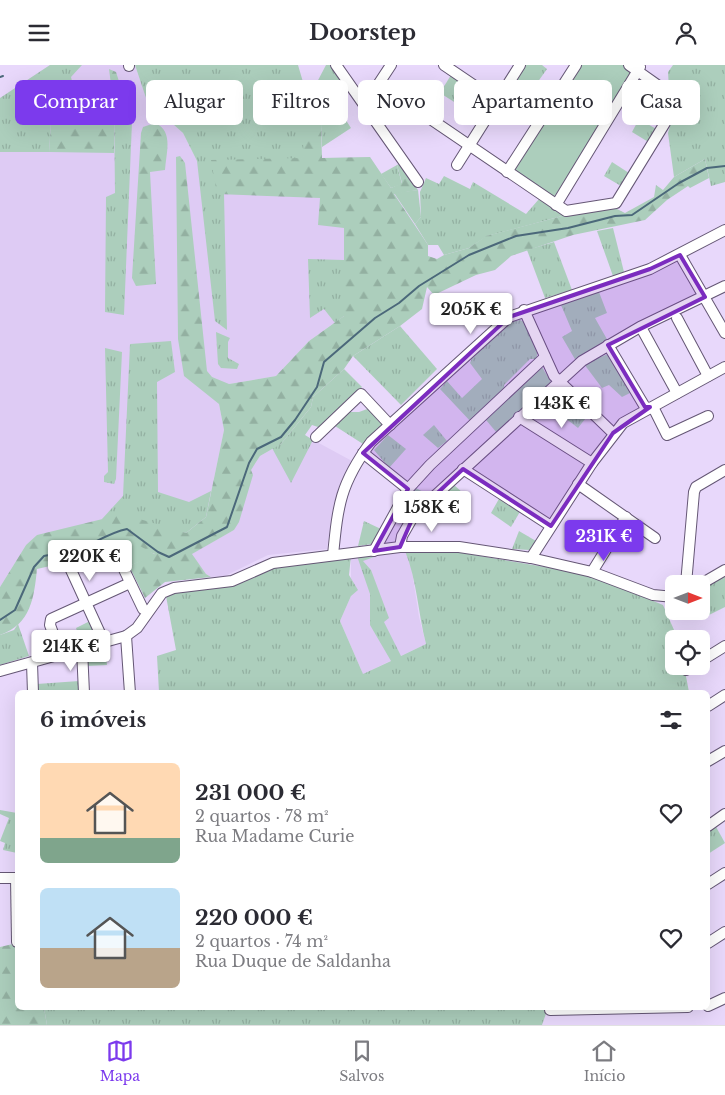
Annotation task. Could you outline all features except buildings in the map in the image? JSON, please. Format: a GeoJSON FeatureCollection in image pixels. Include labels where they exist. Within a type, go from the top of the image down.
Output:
{"type":"FeatureCollection","features":[{"type":"Feature","properties":{"kind":"street"},"geometry":{"type":"LineString","coordinates":[[336,65],[358,97]]}},
{"type":"Feature","properties":{"kind":"street"},"geometry":{"type":"LineString","coordinates":[[382,80],[391,65]]}},
{"type":"Feature","properties":{"kind":"street"},"geometry":{"type":"LineString","coordinates":[[444,65],[466,80]]}},
{"type":"Feature","properties":{"kind":"street"},"geometry":{"type":"LineString","coordinates":[[510,80],[520,65]]}},
{"type":"Feature","properties":{"kind":"street"},"geometry":{"type":"LineString","coordinates":[[508,172],[576,65]]}},
{"type":"Feature","properties":{"kind":"street"},"geometry":{"type":"LineString","coordinates":[[439,125],[556,205],[566,211],[616,203],[665,123],[663,89],[636,67],[556,205]]}},
{"type":"Feature","properties":{"kind":"street"},"geometry":{"type":"LineString","coordinates":[[378,125],[418,182]]}},
{"type":"Feature","properties":{"kind":"street"},"geometry":{"type":"LineString","coordinates":[[457,165],[481,125]]}},
{"type":"Feature","properties":{"kind":"street"},"geometry":{"type":"LineString","coordinates":[[333,555],[339,503],[346,482],[363,453],[390,425],[509,317],[650,269],[725,230]]}},
{"type":"Feature","properties":{"kind":"street"},"geometry":{"type":"LineString","coordinates":[[680,255],[725,333]]}},
{"type":"Feature","properties":{"kind":"street"},"geometry":{"type":"LineString","coordinates":[[400,547],[402,536],[414,515],[582,361],[640,327],[725,286]]}},
{"type":"Feature","properties":{"kind":"street"},"geometry":{"type":"LineString","coordinates":[[524,311],[545,357],[559,382],[613,433]]}},
{"type":"Feature","properties":{"kind":"street"},"geometry":{"type":"LineString","coordinates":[[677,318],[708,376]]}},
{"type":"Feature","properties":{"kind":"street"},"geometry":{"type":"LineString","coordinates":[[644,331],[677,393]]}},
{"type":"Feature","properties":{"kind":"street"},"geometry":{"type":"LineString","coordinates":[[608,345],[645,407],[654,409],[667,435],[708,415]]}},
{"type":"Feature","properties":{"kind":"street"},"geometry":{"type":"LineString","coordinates":[[374,551],[408,489],[430,465],[545,357]]}},
{"type":"Feature","properties":{"kind":"street"},"geometry":{"type":"LineString","coordinates":[[530,558],[592,463],[622,423],[725,367]]}},
{"type":"Feature","properties":{"kind":"street"},"geometry":{"type":"LineString","coordinates":[[316,437],[361,394],[390,425]]}},
{"type":"Feature","properties":{"kind":"street"},"geometry":{"type":"LineString","coordinates":[[519,417],[592,463]]}},
{"type":"Feature","properties":{"kind":"street"},"geometry":{"type":"LineString","coordinates":[[363,453],[408,489]]}},
{"type":"Feature","properties":{"kind":"street"},"geometry":{"type":"LineString","coordinates":[[463,469],[551,526]]}},
{"type":"Feature","properties":{"kind":"street"},"geometry":{"type":"LineString","coordinates":[[687,575],[694,492],[696,487],[724,475]]}},
{"type":"Feature","properties":{"kind":"street"},"geometry":{"type":"LineString","coordinates":[[578,484],[655,538]]}},
{"type":"Feature","properties":{"kind":"street"},"geometry":{"type":"LineString","coordinates":[[592,572],[626,517]]}},
{"type":"Feature","properties":{"kind":"street"},"geometry":{"type":"LineString","coordinates":[[0,671],[126,636],[137,627],[162,593],[174,588],[232,581],[273,563],[400,547],[459,547],[530,558],[592,572],[653,595],[665,596]]}},
{"type":"Feature","properties":{"kind":"street"},"geometry":{"type":"LineString","coordinates":[[118,557],[143,609]]}},
{"type":"Feature","properties":{"kind":"street"},"geometry":{"type":"LineString","coordinates":[[71,570],[104,642]]}},
{"type":"Feature","properties":{"kind":"street"},"geometry":{"type":"LineString","coordinates":[[710,578],[725,570]]}},
{"type":"Feature","properties":{"kind":"street"},"geometry":{"type":"LineString","coordinates":[[61,655],[50,621],[130,583]]}},
{"type":"Feature","properties":{"kind":"street"},"geometry":{"type":"LineString","coordinates":[[126,636],[130,690]]}},
{"type":"Feature","properties":{"kind":"street"},"geometry":{"type":"LineString","coordinates":[[710,655],[725,646]]}},
{"type":"Feature","properties":{"kind":"street"},"geometry":{"type":"LineString","coordinates":[[82,649],[84,690]]}},
{"type":"Feature","properties":{"kind":"street"},"geometry":{"type":"LineString","coordinates":[[32,663],[33,690]]}},
{"type":"Feature","properties":{"kind":"street"},"geometry":{"type":"LineString","coordinates":[[710,705],[725,695]]}},
{"type":"Feature","properties":{"kind":"street"},"geometry":{"type":"LineString","coordinates":[[710,760],[725,751]]}},
{"type":"Feature","properties":{"kind":"street"},"geometry":{"type":"LineString","coordinates":[[710,825],[725,814]]}},
{"type":"Feature","properties":{"kind":"street"},"geometry":{"type":"LineString","coordinates":[[710,883],[725,873]]}},
{"type":"Feature","properties":{"kind":"street"},"geometry":{"type":"LineString","coordinates":[[0,878],[15,878]]}},
{"type":"Feature","properties":{"kind":"street"},"geometry":{"type":"LineString","coordinates":[[710,942],[725,933]]}},
{"type":"Feature","properties":{"kind":"street"},"geometry":{"type":"LineString","coordinates":[[710,1005],[725,998]]}},
{"type":"Feature","properties":{"kind":"highlighted area"},"geometry":{"type":"Polygon","coordinates":[[[680,255],[705,297],[608,345],[645,407],[650,407],[613,433],[551,526],[463,469],[414,515],[400,547],[374,551],[408,489],[363,453],[509,317],[650,269],[680,255]]]}},
{"type":"Feature","properties":{"kind":"shaded area"},"geometry":{"type":"Polygon","coordinates":[[[50,65],[135,65],[146,98],[146,125],[174,125],[183,133],[197,161],[370,157],[428,245],[427,256],[309,341],[276,376],[229,384],[219,404],[224,430],[206,517],[123,514],[26,545],[0,587],[0,98],[15,88],[15,125],[136,125],[136,80],[27,80],[50,65]]]}},
{"type":"Feature","properties":{"kind":"shaded area"},"geometry":{"type":"Polygon","coordinates":[[[293,429],[352,461],[334,502],[327,549],[268,555],[225,576],[211,577],[206,574],[191,554],[234,530],[251,470],[260,456],[281,444],[293,429]]]}},
{"type":"Feature","properties":{"kind":"shaded area"},"geometry":{"type":"Polygon","coordinates":[[[405,551],[411,565],[419,617],[426,644],[363,674],[340,621],[351,596],[351,556],[405,551]]]}},
{"type":"Feature","properties":{"kind":"green space"},"geometry":{"type":"Polygon","coordinates":[[[50,65],[82,65],[71,77],[72,80],[27,80],[50,65]]]}},
{"type":"Feature","properties":{"kind":"green space"},"geometry":{"type":"Polygon","coordinates":[[[135,65],[298,65],[302,80],[253,80],[253,125],[320,125],[303,158],[217,194],[224,194],[227,330],[215,321],[197,161],[183,133],[174,125],[243,125],[243,80],[146,80],[146,98],[135,65]]]}},
{"type":"Feature","properties":{"kind":"green space"},"geometry":{"type":"Polygon","coordinates":[[[326,65],[330,65],[341,80],[318,80],[326,65]]]}},
{"type":"Feature","properties":{"kind":"green space"},"geometry":{"type":"Polygon","coordinates":[[[525,65],[542,65],[547,69],[539,80],[517,80],[525,65]]]}},
{"type":"Feature","properties":{"kind":"green space"},"geometry":{"type":"Polygon","coordinates":[[[582,65],[623,65],[634,72],[629,80],[622,80],[622,91],[612,106],[612,80],[572,80],[582,65]]]}},
{"type":"Feature","properties":{"kind":"green space"},"geometry":{"type":"Polygon","coordinates":[[[673,65],[725,65],[725,182],[711,186],[705,159],[674,177],[668,133],[670,125],[700,125],[700,80],[668,80],[668,72],[673,65]]]}},
{"type":"Feature","properties":{"kind":"green space"},"geometry":{"type":"Polygon","coordinates":[[[109,69],[116,72],[119,80],[110,80],[109,69]]]}},
{"type":"Feature","properties":{"kind":"green space"},"geometry":{"type":"Polygon","coordinates":[[[451,75],[458,80],[454,80],[454,102],[444,96],[444,86],[451,75]]]}},
{"type":"Feature","properties":{"kind":"green space"},"geometry":{"type":"Polygon","coordinates":[[[15,88],[15,125],[51,125],[49,152],[0,152],[0,98],[15,88]]]}},
{"type":"Feature","properties":{"kind":"green space"},"geometry":{"type":"Polygon","coordinates":[[[348,123],[351,128],[322,147],[321,125],[348,125],[348,123]]]}},
{"type":"Feature","properties":{"kind":"green space"},"geometry":{"type":"Polygon","coordinates":[[[51,125],[114,125],[114,153],[49,152],[51,125]]]}},
{"type":"Feature","properties":{"kind":"green space"},"geometry":{"type":"Polygon","coordinates":[[[114,125],[132,125],[124,315],[105,312],[106,197],[115,193],[114,125]]]}},
{"type":"Feature","properties":{"kind":"green space"},"geometry":{"type":"Polygon","coordinates":[[[158,125],[165,131],[168,143],[165,170],[150,172],[156,284],[136,286],[132,278],[141,133],[143,127],[158,125]]]}},
{"type":"Feature","properties":{"kind":"green space"},"geometry":{"type":"Polygon","coordinates":[[[304,125],[321,125],[322,158],[370,157],[391,188],[402,183],[397,165],[399,164],[418,190],[394,194],[428,245],[428,256],[437,259],[444,255],[469,248],[486,236],[566,215],[615,208],[625,213],[654,197],[656,185],[663,190],[674,177],[705,159],[709,178],[690,188],[688,186],[667,200],[645,220],[573,235],[511,256],[495,270],[476,275],[434,295],[427,287],[422,309],[400,326],[353,356],[344,369],[313,397],[311,407],[281,444],[260,456],[251,470],[253,475],[239,522],[234,530],[192,554],[206,574],[211,577],[165,582],[145,598],[129,566],[155,554],[118,541],[120,550],[37,569],[32,600],[25,617],[10,630],[0,635],[0,587],[26,545],[37,535],[123,514],[186,533],[206,517],[224,430],[219,404],[184,376],[178,339],[176,157],[180,156],[185,163],[207,371],[212,377],[229,384],[276,376],[309,341],[344,316],[344,228],[318,225],[320,198],[217,194],[211,160],[303,158],[304,125]]]}},
{"type":"Feature","properties":{"kind":"green space"},"geometry":{"type":"Polygon","coordinates":[[[544,125],[600,125],[554,197],[514,171],[544,125]]]}},
{"type":"Feature","properties":{"kind":"green space"},"geometry":{"type":"Polygon","coordinates":[[[636,125],[649,125],[658,130],[650,143],[632,132],[636,125]]]}},
{"type":"Feature","properties":{"kind":"green space"},"geometry":{"type":"Polygon","coordinates":[[[612,162],[629,173],[621,186],[604,176],[612,162]]]}},
{"type":"Feature","properties":{"kind":"green space"},"geometry":{"type":"Polygon","coordinates":[[[397,165],[402,184],[391,188],[381,174],[397,165]]]}},
{"type":"Feature","properties":{"kind":"green space"},"geometry":{"type":"Polygon","coordinates":[[[444,176],[470,189],[473,182],[526,214],[539,199],[566,215],[487,236],[469,248],[444,255],[438,245],[428,245],[415,224],[421,217],[420,192],[426,178],[439,184],[444,176]]]}},
{"type":"Feature","properties":{"kind":"green space"},"geometry":{"type":"Polygon","coordinates":[[[418,190],[421,217],[415,224],[394,193],[418,190]]]}},
{"type":"Feature","properties":{"kind":"green space"},"geometry":{"type":"Polygon","coordinates":[[[613,228],[624,272],[613,276],[597,231],[613,228]]]}},
{"type":"Feature","properties":{"kind":"green space"},"geometry":{"type":"Polygon","coordinates":[[[554,242],[572,290],[545,298],[527,250],[554,242]]]}},
{"type":"Feature","properties":{"kind":"green space"},"geometry":{"type":"Polygon","coordinates":[[[308,259],[344,260],[344,316],[335,323],[324,309],[310,318],[308,259]]]}},
{"type":"Feature","properties":{"kind":"green space"},"geometry":{"type":"Polygon","coordinates":[[[599,292],[607,313],[595,318],[608,341],[576,361],[562,337],[572,331],[561,305],[599,292]]]}},
{"type":"Feature","properties":{"kind":"green space"},"geometry":{"type":"Polygon","coordinates":[[[520,320],[525,322],[537,352],[537,359],[530,359],[504,385],[505,390],[472,423],[440,389],[447,381],[462,398],[482,379],[470,363],[472,358],[511,322],[520,320]]]}},
{"type":"Feature","properties":{"kind":"green space"},"geometry":{"type":"Polygon","coordinates":[[[400,326],[437,369],[401,405],[353,356],[400,326]]]}},
{"type":"Feature","properties":{"kind":"green space"},"geometry":{"type":"Polygon","coordinates":[[[216,332],[230,338],[228,342],[228,358],[239,364],[237,369],[221,368],[218,364],[216,332]]]}},
{"type":"Feature","properties":{"kind":"green space"},"geometry":{"type":"Polygon","coordinates":[[[171,341],[175,372],[157,382],[158,492],[189,502],[211,491],[206,517],[186,533],[102,519],[123,496],[130,344],[171,341]]]}},
{"type":"Feature","properties":{"kind":"green space"},"geometry":{"type":"Polygon","coordinates":[[[105,348],[122,352],[116,479],[114,484],[104,482],[104,476],[108,472],[105,348]]]}},
{"type":"Feature","properties":{"kind":"green space"},"geometry":{"type":"Polygon","coordinates":[[[610,353],[632,392],[622,397],[609,385],[602,388],[584,364],[610,353]]]}},
{"type":"Feature","properties":{"kind":"green space"},"geometry":{"type":"Polygon","coordinates":[[[542,367],[551,382],[497,433],[486,420],[542,367]]]}},
{"type":"Feature","properties":{"kind":"green space"},"geometry":{"type":"Polygon","coordinates":[[[344,369],[362,387],[321,428],[312,425],[305,435],[313,440],[291,483],[272,448],[281,444],[311,407],[313,397],[344,369]]]}},
{"type":"Feature","properties":{"kind":"green space"},"geometry":{"type":"Polygon","coordinates":[[[565,391],[589,414],[578,428],[552,408],[565,391]]]}},
{"type":"Feature","properties":{"kind":"green space"},"geometry":{"type":"Polygon","coordinates":[[[370,408],[384,424],[363,444],[335,426],[350,412],[359,412],[370,408]]]}},
{"type":"Feature","properties":{"kind":"green space"},"geometry":{"type":"Polygon","coordinates":[[[434,425],[447,441],[438,448],[423,435],[434,425]]]}},
{"type":"Feature","properties":{"kind":"green space"},"geometry":{"type":"Polygon","coordinates":[[[388,435],[406,449],[389,468],[374,450],[388,435]]]}},
{"type":"Feature","properties":{"kind":"green space"},"geometry":{"type":"Polygon","coordinates":[[[453,484],[464,494],[439,523],[422,513],[453,484]]]}},
{"type":"Feature","properties":{"kind":"green space"},"geometry":{"type":"Polygon","coordinates":[[[414,487],[431,496],[406,524],[394,518],[414,487]]]}},
{"type":"Feature","properties":{"kind":"green space"},"geometry":{"type":"Polygon","coordinates":[[[500,497],[521,510],[511,527],[491,513],[500,497]]]}},
{"type":"Feature","properties":{"kind":"green space"},"geometry":{"type":"Polygon","coordinates":[[[364,521],[381,529],[372,544],[358,546],[364,521]]]}},
{"type":"Feature","properties":{"kind":"green space"},"geometry":{"type":"Polygon","coordinates":[[[519,531],[536,541],[530,550],[512,549],[519,531]]]}},
{"type":"Feature","properties":{"kind":"green space"},"geometry":{"type":"Polygon","coordinates":[[[124,537],[156,555],[129,566],[120,550],[118,540],[124,537]]]}},
{"type":"Feature","properties":{"kind":"green space"},"geometry":{"type":"Polygon","coordinates":[[[405,551],[457,552],[569,571],[598,578],[663,605],[665,620],[670,620],[674,630],[665,630],[665,675],[686,675],[689,690],[159,690],[157,656],[176,650],[166,596],[172,592],[273,567],[351,556],[349,575],[358,590],[351,596],[340,621],[363,674],[391,661],[370,625],[370,594],[357,556],[373,554],[374,557],[363,561],[371,570],[389,618],[384,622],[401,656],[426,644],[412,573],[405,551]]]}},
{"type":"Feature","properties":{"kind":"green space"},"geometry":{"type":"Polygon","coordinates":[[[725,573],[725,607],[710,614],[710,582],[725,573]]]}},
{"type":"Feature","properties":{"kind":"green space"},"geometry":{"type":"Polygon","coordinates":[[[90,621],[98,638],[81,642],[76,628],[90,621]]]}},
{"type":"Feature","properties":{"kind":"green space"},"geometry":{"type":"Polygon","coordinates":[[[18,624],[29,656],[0,665],[0,635],[14,630],[18,624]]]}},
{"type":"Feature","properties":{"kind":"green space"},"geometry":{"type":"Polygon","coordinates":[[[105,647],[107,665],[87,666],[87,655],[105,647]]]}},
{"type":"Feature","properties":{"kind":"green space"},"geometry":{"type":"Polygon","coordinates":[[[79,681],[80,690],[37,690],[37,684],[79,681]]]}},
{"type":"Feature","properties":{"kind":"green space"},"geometry":{"type":"Polygon","coordinates":[[[0,810],[15,813],[15,853],[3,850],[5,843],[0,841],[9,818],[0,814],[0,810]]]}},
{"type":"Feature","properties":{"kind":"green space"},"geometry":{"type":"Polygon","coordinates":[[[715,825],[725,843],[710,853],[710,830],[715,825]]]}},
{"type":"Feature","properties":{"kind":"green space"},"geometry":{"type":"Polygon","coordinates":[[[15,943],[15,1010],[44,1010],[47,1025],[0,1025],[0,947],[15,943]]]}},
{"type":"Feature","properties":{"kind":"green space"},"geometry":{"type":"Polygon","coordinates":[[[44,1010],[547,1010],[542,1025],[47,1025],[44,1010]]]}},
{"type":"Feature","properties":{"kind":"waterway"},"geometry":{"type":"LineString","coordinates":[[0,620],[15,610],[34,567],[44,556],[76,551],[127,529],[158,552],[169,557],[227,527],[249,463],[257,449],[281,437],[295,420],[317,387],[324,362],[375,318],[399,303],[419,286],[469,255],[516,236],[568,228],[615,216],[632,215],[679,183],[707,168],[725,166]]}}]}
